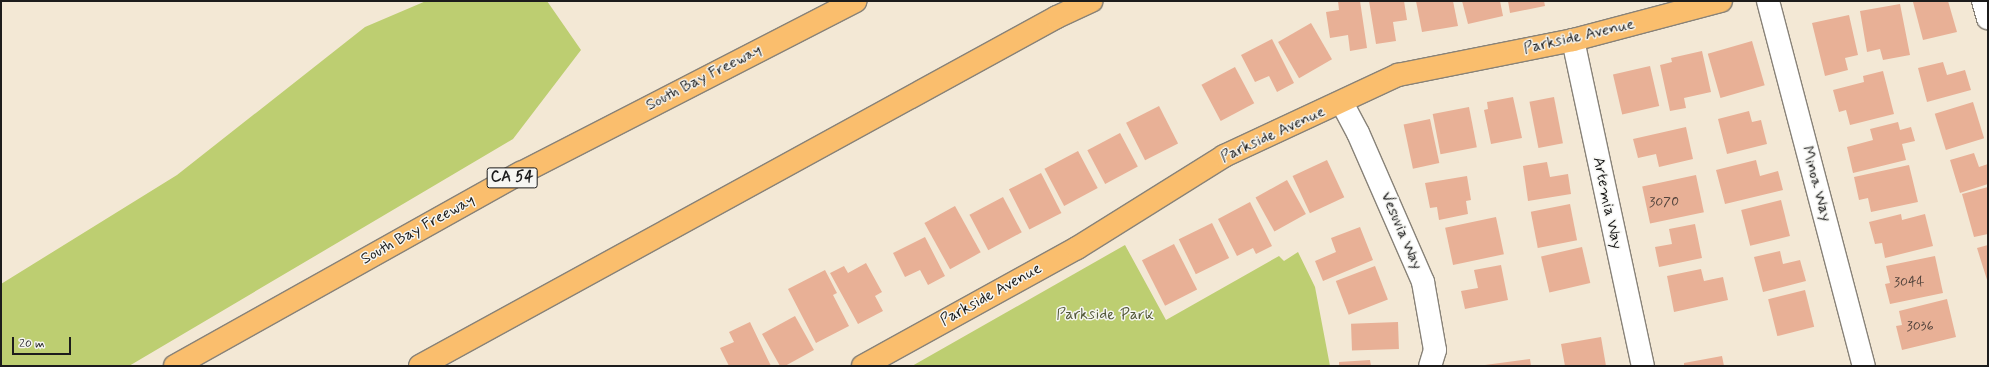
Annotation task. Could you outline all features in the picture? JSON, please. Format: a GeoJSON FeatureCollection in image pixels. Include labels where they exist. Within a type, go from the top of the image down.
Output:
{"type":"FeatureCollection","features":[{"type":"Feature","properties":{"kind":"main road","name":"South Bay Freeway"},"geometry":{"type":"LineString","coordinates":[[176,366],[521,173],[855,1]]}},
{"type":"Feature","properties":{"kind":"main road"},"geometry":{"type":"LineString","coordinates":[[420,366],[1044,24],[1092,1]]}},
{"type":"Feature","properties":{"kind":"main road","name":"Parkside Avenue"},"geometry":{"type":"LineString","coordinates":[[863,366],[1077,248],[1224,156],[1342,103],[1398,75],[1572,40],[1721,1]]}},
{"type":"Feature","properties":{"kind":"street","name":"Minoa Way"},"geometry":{"type":"LineString","coordinates":[[1768,1],[1864,366]]}},
{"type":"Feature","properties":{"kind":"street"},"geometry":{"type":"LineString","coordinates":[[1983,1],[1988,18]]}},
{"type":"Feature","properties":{"kind":"street","name":"Artemia Way"},"geometry":{"type":"LineString","coordinates":[[1572,40],[1643,366]]}},
{"type":"Feature","properties":{"kind":"street","name":"Vesuvia Way"},"geometry":{"type":"LineString","coordinates":[[1342,103],[1358,133],[1423,282],[1435,350],[1430,366]]}},
{"type":"Feature","properties":{"kind":"green space"},"geometry":{"type":"Polygon","coordinates":[[[426,1],[547,1],[581,50],[513,139],[129,366],[1,366],[1,284],[177,175],[365,27],[426,1]]]}},
{"type":"Feature","properties":{"kind":"green space","name":"Parkside Park"},"geometry":{"type":"Polygon","coordinates":[[[1125,245],[1166,320],[1279,256],[1284,261],[1298,252],[1315,287],[1330,366],[912,366],[1125,245]]]}},
{"type":"Feature","properties":{"kind":"building"},"geometry":{"type":"Polygon","coordinates":[[[1338,1],[1360,1],[1367,48],[1350,51],[1348,35],[1330,38],[1326,12],[1339,10],[1338,1]]]}},
{"type":"Feature","properties":{"kind":"building"},"geometry":{"type":"Polygon","coordinates":[[[1369,1],[1404,1],[1407,20],[1393,22],[1396,41],[1376,44],[1369,1]]]}},
{"type":"Feature","properties":{"kind":"building"},"geometry":{"type":"Polygon","coordinates":[[[1416,1],[1453,1],[1458,26],[1422,32],[1416,1]]]}},
{"type":"Feature","properties":{"kind":"building"},"geometry":{"type":"Polygon","coordinates":[[[1462,1],[1500,1],[1503,16],[1468,24],[1462,1]]]}},
{"type":"Feature","properties":{"kind":"building"},"geometry":{"type":"Polygon","coordinates":[[[1508,1],[1544,1],[1545,6],[1510,13],[1508,1]]]}},
{"type":"Feature","properties":{"kind":"building"},"geometry":{"type":"Polygon","coordinates":[[[1948,1],[1957,32],[1923,40],[1913,2],[1948,1]]]}},
{"type":"Feature","properties":{"kind":"building"},"geometry":{"type":"Polygon","coordinates":[[[1900,4],[1910,55],[1883,60],[1880,49],[1867,52],[1860,11],[1900,4]]]}},
{"type":"Feature","properties":{"kind":"building"},"geometry":{"type":"Polygon","coordinates":[[[1849,15],[1858,55],[1845,58],[1848,70],[1825,76],[1812,23],[1849,15]]]}},
{"type":"Feature","properties":{"kind":"building"},"geometry":{"type":"Polygon","coordinates":[[[1311,23],[1332,59],[1299,78],[1278,42],[1311,23]]]}},
{"type":"Feature","properties":{"kind":"building"},"geometry":{"type":"Polygon","coordinates":[[[1272,39],[1294,83],[1277,92],[1269,76],[1255,82],[1241,55],[1272,39]]]}},
{"type":"Feature","properties":{"kind":"building"},"geometry":{"type":"Polygon","coordinates":[[[1752,41],[1765,85],[1720,98],[1708,54],[1752,41]]]}},
{"type":"Feature","properties":{"kind":"building"},"geometry":{"type":"Polygon","coordinates":[[[1702,51],[1711,92],[1684,98],[1686,108],[1670,111],[1660,65],[1672,62],[1671,58],[1702,51]]]}},
{"type":"Feature","properties":{"kind":"building"},"geometry":{"type":"Polygon","coordinates":[[[1943,62],[1947,75],[1965,70],[1971,90],[1927,102],[1918,68],[1943,62]]]}},
{"type":"Feature","properties":{"kind":"building"},"geometry":{"type":"Polygon","coordinates":[[[1650,66],[1659,106],[1622,114],[1613,75],[1650,66]]]}},
{"type":"Feature","properties":{"kind":"building"},"geometry":{"type":"Polygon","coordinates":[[[1235,67],[1254,103],[1221,121],[1201,85],[1235,67]]]}},
{"type":"Feature","properties":{"kind":"building"},"geometry":{"type":"Polygon","coordinates":[[[1883,71],[1894,114],[1850,125],[1846,110],[1839,112],[1833,90],[1864,82],[1863,76],[1883,71]]]}},
{"type":"Feature","properties":{"kind":"building"},"geometry":{"type":"Polygon","coordinates":[[[1513,97],[1522,138],[1491,144],[1484,110],[1488,109],[1487,102],[1513,97]]]}},
{"type":"Feature","properties":{"kind":"building"},"geometry":{"type":"Polygon","coordinates":[[[1554,97],[1563,143],[1538,148],[1529,102],[1554,97]]]}},
{"type":"Feature","properties":{"kind":"building"},"geometry":{"type":"Polygon","coordinates":[[[1973,102],[1984,138],[1946,150],[1935,114],[1973,102]]]}},
{"type":"Feature","properties":{"kind":"building"},"geometry":{"type":"Polygon","coordinates":[[[1159,106],[1178,143],[1145,160],[1126,123],[1159,106]]]}},
{"type":"Feature","properties":{"kind":"building"},"geometry":{"type":"Polygon","coordinates":[[[1469,107],[1477,147],[1441,154],[1433,114],[1469,107]]]}},
{"type":"Feature","properties":{"kind":"building"},"geometry":{"type":"Polygon","coordinates":[[[1749,111],[1752,122],[1761,120],[1767,144],[1727,154],[1718,119],[1749,111]]]}},
{"type":"Feature","properties":{"kind":"building"},"geometry":{"type":"Polygon","coordinates":[[[1430,119],[1439,163],[1413,169],[1404,125],[1430,119]]]}},
{"type":"Feature","properties":{"kind":"building"},"geometry":{"type":"Polygon","coordinates":[[[1898,122],[1900,130],[1911,127],[1915,141],[1902,144],[1906,160],[1853,173],[1847,147],[1873,140],[1870,129],[1898,122]]]}},
{"type":"Feature","properties":{"kind":"building"},"geometry":{"type":"Polygon","coordinates":[[[1686,127],[1693,159],[1659,167],[1656,154],[1638,158],[1633,139],[1686,127]]]}},
{"type":"Feature","properties":{"kind":"building"},"geometry":{"type":"Polygon","coordinates":[[[1120,133],[1138,167],[1105,184],[1087,150],[1120,133]]]}},
{"type":"Feature","properties":{"kind":"building"},"geometry":{"type":"Polygon","coordinates":[[[1078,151],[1098,188],[1064,206],[1044,169],[1078,151]]]}},
{"type":"Feature","properties":{"kind":"building"},"geometry":{"type":"Polygon","coordinates":[[[1974,153],[1979,167],[1988,164],[1988,184],[1960,193],[1950,160],[1974,153]]]}},
{"type":"Feature","properties":{"kind":"building"},"geometry":{"type":"Polygon","coordinates":[[[1327,160],[1344,197],[1310,213],[1293,176],[1327,160]]]}},
{"type":"Feature","properties":{"kind":"building"},"geometry":{"type":"Polygon","coordinates":[[[1756,160],[1760,176],[1778,171],[1783,190],[1725,204],[1716,170],[1756,160]]]}},
{"type":"Feature","properties":{"kind":"building"},"geometry":{"type":"Polygon","coordinates":[[[1547,162],[1550,177],[1568,174],[1571,194],[1528,201],[1523,166],[1547,162]]]}},
{"type":"Feature","properties":{"kind":"building"},"geometry":{"type":"Polygon","coordinates":[[[1909,165],[1918,202],[1871,212],[1868,198],[1859,200],[1854,177],[1909,165]]]}},
{"type":"Feature","properties":{"kind":"building"},"geometry":{"type":"Polygon","coordinates":[[[1041,173],[1061,213],[1029,229],[1009,189],[1041,173]]]}},
{"type":"Feature","properties":{"kind":"building"},"geometry":{"type":"Polygon","coordinates":[[[1696,175],[1704,212],[1650,224],[1642,186],[1696,175]]]}},
{"type":"Feature","properties":{"kind":"building"},"geometry":{"type":"Polygon","coordinates":[[[1467,176],[1471,200],[1466,201],[1468,214],[1439,220],[1437,207],[1430,208],[1425,183],[1467,176]]]}},
{"type":"Feature","properties":{"kind":"building"},"geometry":{"type":"Polygon","coordinates":[[[1287,180],[1306,214],[1274,232],[1256,197],[1287,180]]]}},
{"type":"Feature","properties":{"kind":"building"},"geometry":{"type":"Polygon","coordinates":[[[1988,187],[1988,234],[1974,237],[1962,194],[1988,187]]]}},
{"type":"Feature","properties":{"kind":"building"},"geometry":{"type":"Polygon","coordinates":[[[1003,197],[1022,232],[988,250],[969,215],[1003,197]]]}},
{"type":"Feature","properties":{"kind":"building"},"geometry":{"type":"Polygon","coordinates":[[[1781,200],[1790,236],[1750,246],[1741,210],[1781,200]]]}},
{"type":"Feature","properties":{"kind":"building"},"geometry":{"type":"Polygon","coordinates":[[[1250,202],[1272,246],[1256,254],[1253,248],[1237,256],[1218,219],[1250,202]]]}},
{"type":"Feature","properties":{"kind":"building"},"geometry":{"type":"Polygon","coordinates":[[[1570,204],[1577,240],[1538,248],[1531,212],[1570,204]]]}},
{"type":"Feature","properties":{"kind":"building"},"geometry":{"type":"Polygon","coordinates":[[[955,206],[981,252],[950,269],[924,223],[955,206]]]}},
{"type":"Feature","properties":{"kind":"building"},"geometry":{"type":"Polygon","coordinates":[[[1901,214],[1902,220],[1925,214],[1933,246],[1885,258],[1882,243],[1875,244],[1869,222],[1901,214]]]}},
{"type":"Feature","properties":{"kind":"building"},"geometry":{"type":"Polygon","coordinates":[[[1496,217],[1504,254],[1453,265],[1445,228],[1496,217]]]}},
{"type":"Feature","properties":{"kind":"building"},"geometry":{"type":"Polygon","coordinates":[[[1212,223],[1229,258],[1196,274],[1179,239],[1212,223]]]}},
{"type":"Feature","properties":{"kind":"building"},"geometry":{"type":"Polygon","coordinates":[[[1695,224],[1702,258],[1659,267],[1655,247],[1672,244],[1669,229],[1695,224]]]}},
{"type":"Feature","properties":{"kind":"building"},"geometry":{"type":"Polygon","coordinates":[[[1360,227],[1373,260],[1323,281],[1315,261],[1336,252],[1331,238],[1360,227]]]}},
{"type":"Feature","properties":{"kind":"building"},"geometry":{"type":"Polygon","coordinates":[[[925,237],[945,276],[928,285],[920,270],[905,277],[893,253],[925,237]]]}},
{"type":"Feature","properties":{"kind":"building"},"geometry":{"type":"Polygon","coordinates":[[[1174,244],[1197,289],[1165,306],[1142,260],[1174,244]]]}},
{"type":"Feature","properties":{"kind":"building"},"geometry":{"type":"Polygon","coordinates":[[[1988,245],[1988,283],[1977,248],[1988,245]]]}},
{"type":"Feature","properties":{"kind":"building"},"geometry":{"type":"Polygon","coordinates":[[[1582,247],[1590,283],[1549,292],[1541,256],[1582,247]]]}},
{"type":"Feature","properties":{"kind":"building"},"geometry":{"type":"Polygon","coordinates":[[[1780,251],[1783,264],[1800,260],[1806,281],[1763,292],[1754,257],[1780,251]]]}},
{"type":"Feature","properties":{"kind":"building"},"geometry":{"type":"Polygon","coordinates":[[[1935,256],[1943,293],[1890,304],[1885,284],[1890,283],[1886,266],[1935,256]]]}},
{"type":"Feature","properties":{"kind":"building"},"geometry":{"type":"Polygon","coordinates":[[[866,263],[882,292],[875,296],[883,311],[858,324],[830,273],[844,266],[848,273],[866,263]]]}},
{"type":"Feature","properties":{"kind":"building"},"geometry":{"type":"Polygon","coordinates":[[[1501,265],[1508,300],[1465,309],[1461,291],[1478,288],[1474,270],[1501,265]]]}},
{"type":"Feature","properties":{"kind":"building"},"geometry":{"type":"Polygon","coordinates":[[[1375,266],[1388,300],[1349,315],[1336,281],[1375,266]]]}},
{"type":"Feature","properties":{"kind":"building"},"geometry":{"type":"Polygon","coordinates":[[[1701,269],[1704,281],[1723,277],[1728,300],[1674,312],[1667,276],[1701,269]]]}},
{"type":"Feature","properties":{"kind":"building"},"geometry":{"type":"Polygon","coordinates":[[[825,270],[837,293],[833,295],[849,326],[816,343],[788,289],[825,270]]]}},
{"type":"Feature","properties":{"kind":"building"},"geometry":{"type":"Polygon","coordinates":[[[1805,290],[1814,327],[1777,336],[1768,299],[1805,290]]]}},
{"type":"Feature","properties":{"kind":"building"},"geometry":{"type":"Polygon","coordinates":[[[1947,299],[1956,337],[1902,350],[1896,326],[1902,325],[1899,311],[1947,299]]]}},
{"type":"Feature","properties":{"kind":"building"},"geometry":{"type":"Polygon","coordinates":[[[795,316],[814,350],[785,366],[780,366],[762,334],[795,316]]]}},
{"type":"Feature","properties":{"kind":"building"},"geometry":{"type":"Polygon","coordinates":[[[750,322],[771,366],[729,366],[720,348],[734,342],[729,332],[750,322]]]}},
{"type":"Feature","properties":{"kind":"building"},"geometry":{"type":"Polygon","coordinates":[[[1398,322],[1399,349],[1352,351],[1351,324],[1398,322]]]}},
{"type":"Feature","properties":{"kind":"building"},"geometry":{"type":"Polygon","coordinates":[[[1601,337],[1606,366],[1565,366],[1561,344],[1601,337]]]}},
{"type":"Feature","properties":{"kind":"building"},"geometry":{"type":"Polygon","coordinates":[[[1722,356],[1724,366],[1684,366],[1684,363],[1722,356]]]}},
{"type":"Feature","properties":{"kind":"building"},"geometry":{"type":"Polygon","coordinates":[[[1530,359],[1531,366],[1485,366],[1485,365],[1530,359]]]}},
{"type":"Feature","properties":{"kind":"building"},"geometry":{"type":"Polygon","coordinates":[[[1370,360],[1371,366],[1339,366],[1339,362],[1370,360]]]}}]}
